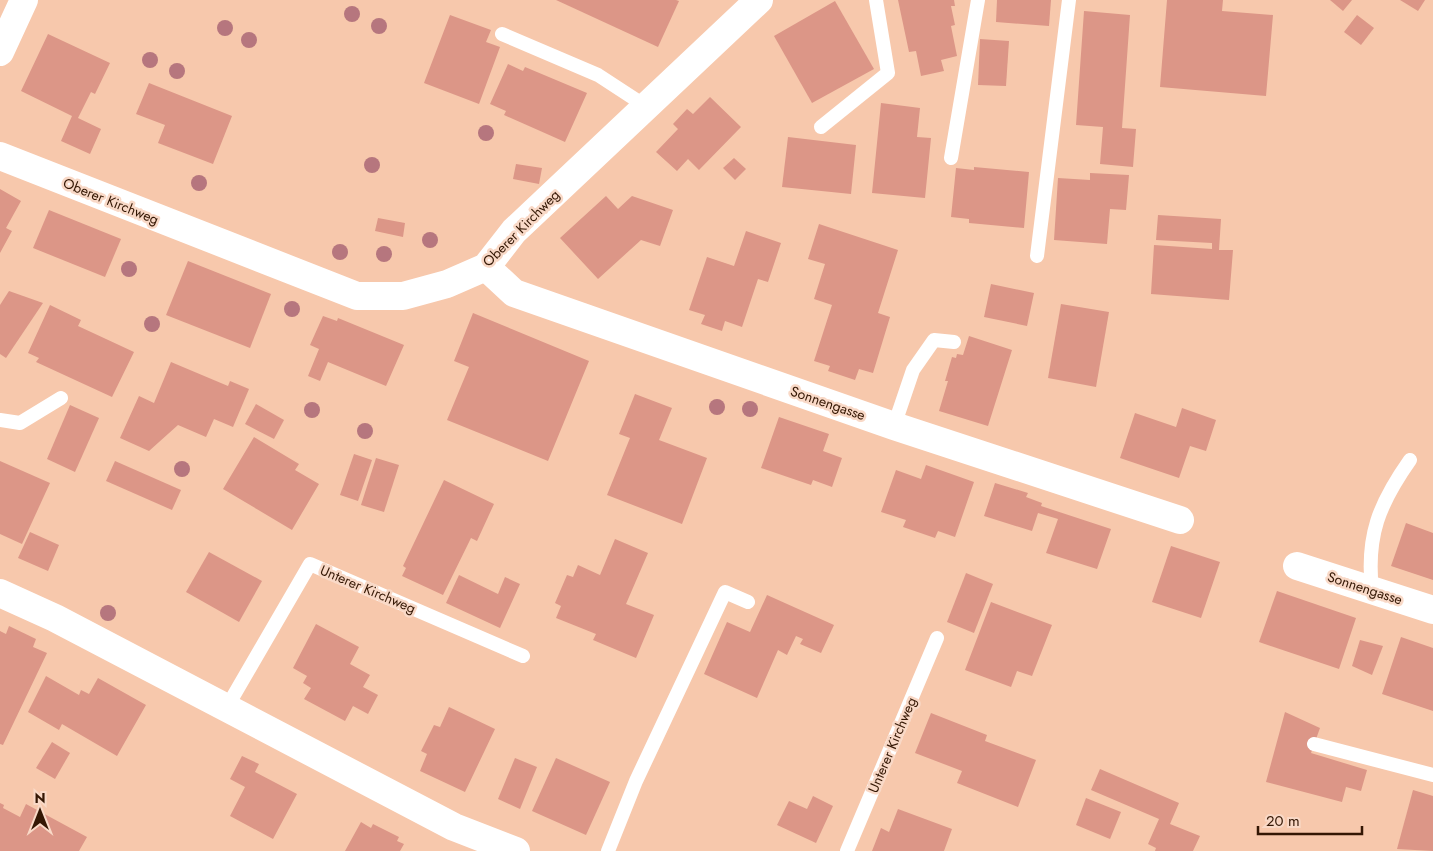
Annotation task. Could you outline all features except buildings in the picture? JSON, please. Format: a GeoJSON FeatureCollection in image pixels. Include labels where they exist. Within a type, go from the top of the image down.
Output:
{"type":"FeatureCollection","features":[{"type":"Feature","properties":{"kind":"street"},"geometry":{"type":"LineString","coordinates":[[0,52],[24,0]]}},
{"type":"Feature","properties":{"kind":"street","name":"Oberer Kirchweg"},"geometry":{"type":"LineString","coordinates":[[0,156],[358,296],[403,296],[447,284],[486,267],[514,231],[759,0]]}},
{"type":"Feature","properties":{"kind":"street","name":"Sonnengasse"},"geometry":{"type":"LineString","coordinates":[[486,267],[514,293],[894,426],[1180,520]]}},
{"type":"Feature","properties":{"kind":"street","name":"Sonnengasse"},"geometry":{"type":"LineString","coordinates":[[1297,566],[1433,610]]}},
{"type":"Feature","properties":{"kind":"street"},"geometry":{"type":"LineString","coordinates":[[0,593],[55,618],[454,827],[516,851]]}},
{"type":"Feature","properties":{"kind":"lane"},"geometry":{"type":"LineString","coordinates":[[821,127],[888,73],[876,0]]}},
{"type":"Feature","properties":{"kind":"lane"},"geometry":{"type":"LineString","coordinates":[[951,158],[978,0]]}},
{"type":"Feature","properties":{"kind":"lane"},"geometry":{"type":"LineString","coordinates":[[1037,256],[1069,0]]}},
{"type":"Feature","properties":{"kind":"lane"},"geometry":{"type":"LineString","coordinates":[[502,34],[598,75],[647,107]]}},
{"type":"Feature","properties":{"kind":"lane"},"geometry":{"type":"LineString","coordinates":[[894,426],[913,370],[934,340],[954,342]]}},
{"type":"Feature","properties":{"kind":"lane"},"geometry":{"type":"LineString","coordinates":[[0,420],[20,423],[61,398]]}},
{"type":"Feature","properties":{"kind":"lane"},"geometry":{"type":"LineString","coordinates":[[1372,590],[1370,569],[1374,526],[1389,489],[1410,460]]}},
{"type":"Feature","properties":{"kind":"lane","name":"Unterer Kirchweg"},"geometry":{"type":"LineString","coordinates":[[227,707],[310,564],[523,656]]}},
{"type":"Feature","properties":{"kind":"lane"},"geometry":{"type":"LineString","coordinates":[[608,851],[636,781],[724,592],[748,602]]}},
{"type":"Feature","properties":{"kind":"lane","name":"Unterer Kirchweg"},"geometry":{"type":"LineString","coordinates":[[847,851],[937,638]]}},
{"type":"Feature","properties":{"kind":"lane"},"geometry":{"type":"LineString","coordinates":[[1314,744],[1433,775]]}}]}
